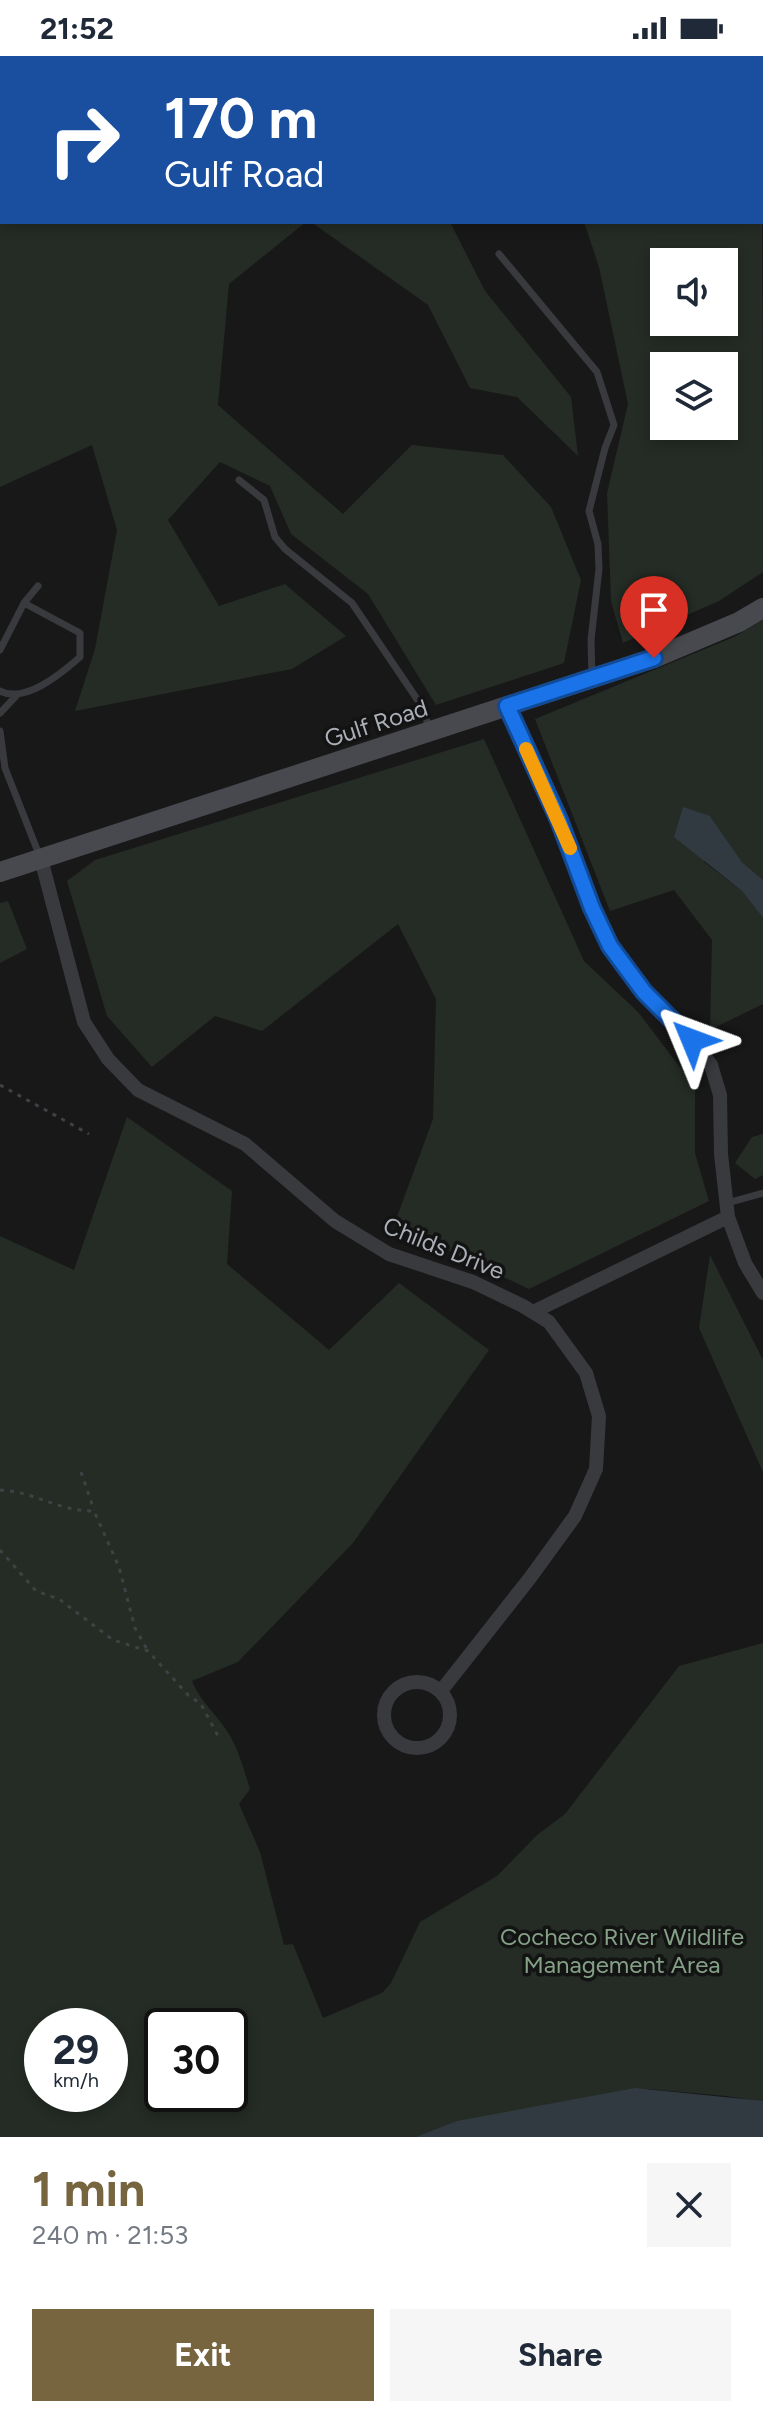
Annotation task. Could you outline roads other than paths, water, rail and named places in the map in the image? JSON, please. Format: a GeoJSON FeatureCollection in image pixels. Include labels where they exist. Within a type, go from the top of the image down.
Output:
{"type":"FeatureCollection","features":[{"type":"Feature","properties":{"kind":"street","name":"Gulf Road"},"geometry":{"type":"LineString","coordinates":[[0,872],[654,658],[739,622],[763,608]]}},
{"type":"Feature","properties":{"kind":"street"},"geometry":{"type":"LineString","coordinates":[[507,706],[559,820],[592,908],[610,946],[644,992],[692,1040],[711,1065],[720,1095],[721,1154],[727,1210],[745,1263],[763,1293]]}},
{"type":"Feature","properties":{"kind":"street","name":"Childs Drive"},"geometry":{"type":"LineString","coordinates":[[41,859],[84,1022],[108,1059],[138,1090],[245,1144],[335,1221],[389,1254],[473,1282],[549,1322],[586,1373],[599,1416],[596,1469],[575,1516],[441,1691]]}},
{"type":"Feature","properties":{"kind":"street"},"geometry":{"type":"LineString","coordinates":[[533,1312],[727,1210]]}},
{"type":"Feature","properties":{"kind":"street"},"geometry":{"type":"LineString","coordinates":[[412,1682],[422,1682],[441,1691],[450,1712],[444,1734],[436,1742],[414,1748],[394,1738],[384,1720],[384,1710],[394,1691],[412,1682]]}},
{"type":"Feature","properties":{"kind":"lane"},"geometry":{"type":"LineString","coordinates":[[499,254],[597,372],[614,425],[589,511],[598,544],[599,569],[591,640],[592,679]]}},
{"type":"Feature","properties":{"kind":"lane"},"geometry":{"type":"LineString","coordinates":[[239,480],[264,500],[275,537],[285,549],[352,603],[421,705],[430,732]]}},
{"type":"Feature","properties":{"kind":"lane"},"geometry":{"type":"LineString","coordinates":[[0,650],[24,603],[38,586]]}},
{"type":"Feature","properties":{"kind":"lane"},"geometry":{"type":"LineString","coordinates":[[0,713],[16,696],[62,673],[80,657],[80,633],[75,628],[24,603]]}},
{"type":"Feature","properties":{"kind":"lane"},"geometry":{"type":"LineString","coordinates":[[0,691],[16,696]]}},
{"type":"Feature","properties":{"kind":"lane"},"geometry":{"type":"LineString","coordinates":[[0,731],[5,768],[41,859]]}},
{"type":"Feature","properties":{"kind":"lane"},"geometry":{"type":"LineString","coordinates":[[727,1210],[763,1193]]}},
{"type":"Feature","properties":{"kind":"park label","name":"Cocheco River Wildlife Management Area"},"geometry":{"type":"Point","coordinates":[622,1950]}}]}
